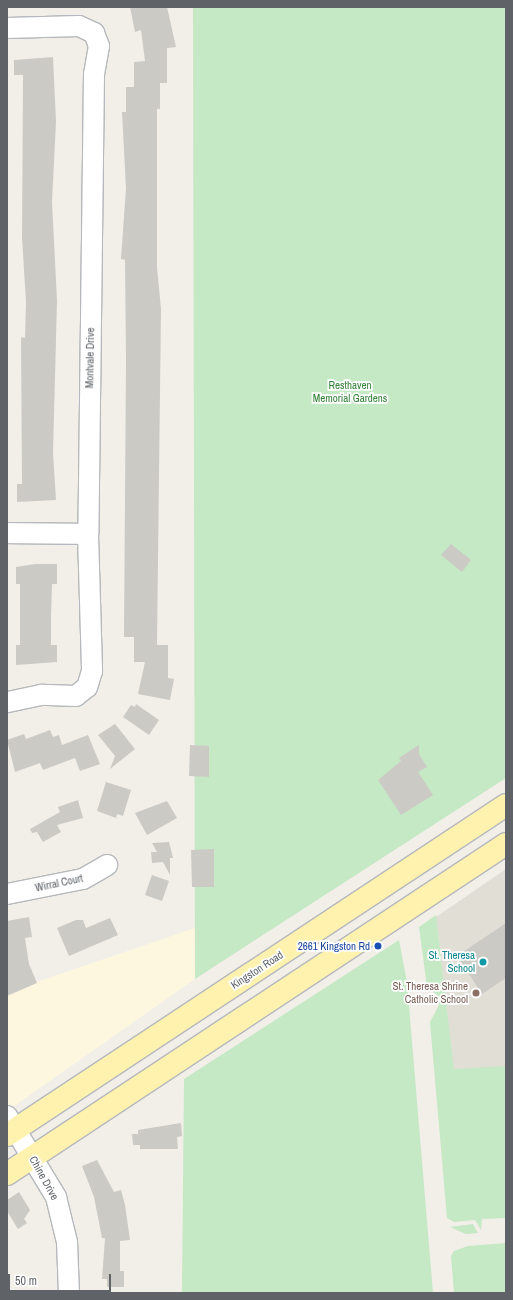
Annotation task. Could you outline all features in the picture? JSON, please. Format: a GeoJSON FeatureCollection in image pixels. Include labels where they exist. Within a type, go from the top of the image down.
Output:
{"type":"FeatureCollection","features":[{"type":"Feature","properties":{"kind":"main road","name":"Kingston Road"},"geometry":{"type":"LineString","coordinates":[[10,1127],[506,804]]}},
{"type":"Feature","properties":{"kind":"main road"},"geometry":{"type":"LineString","coordinates":[[7,1174],[506,844]]}},
{"type":"Feature","properties":{"kind":"street","name":"Montvale Drive"},"geometry":{"type":"LineString","coordinates":[[7,28],[79,26],[91,30],[98,39],[94,74],[88,534],[92,671],[87,687],[76,696],[41,694],[7,702]]}},
{"type":"Feature","properties":{"kind":"street"},"geometry":{"type":"LineString","coordinates":[[7,533],[88,534]]}},
{"type":"Feature","properties":{"kind":"street","name":"Wirral Court"},"geometry":{"type":"LineString","coordinates":[[7,894],[83,879],[107,865]]}},
{"type":"Feature","properties":{"kind":"street","name":"Chine Drive"},"geometry":{"type":"LineString","coordinates":[[10,1127],[33,1157],[61,1214],[69,1258],[68,1293]]}},
{"type":"Feature","properties":{"kind":"shaded area","name":"St. Theresa Shrine Catholic School"},"geometry":{"type":"Polygon","coordinates":[[[506,869],[506,1133],[461,1136],[436,917],[506,869]]]}},
{"type":"Feature","properties":{"kind":"shaded area"},"geometry":{"type":"Polygon","coordinates":[[[195,928],[195,979],[7,1111],[7,992],[195,928]]]}},
{"type":"Feature","properties":{"kind":"green space","name":"Resthaven Memorial Gardens"},"geometry":{"type":"Polygon","coordinates":[[[193,7],[506,7],[506,778],[195,979],[193,7]]]}},
{"type":"Feature","properties":{"kind":"green space"},"geometry":{"type":"Polygon","coordinates":[[[436,915],[454,1069],[506,1066],[506,1218],[482,1219],[481,1230],[475,1220],[454,1222],[447,1218],[430,1022],[439,1005],[437,995],[427,987],[419,927],[436,915]]]}},
{"type":"Feature","properties":{"kind":"green space"},"geometry":{"type":"Polygon","coordinates":[[[399,940],[407,982],[433,1293],[182,1293],[184,1079],[399,940]]]}},
{"type":"Feature","properties":{"kind":"green space"},"geometry":{"type":"Polygon","coordinates":[[[473,1224],[478,1233],[466,1234],[450,1227],[473,1224]]]}},
{"type":"Feature","properties":{"kind":"green space"},"geometry":{"type":"Polygon","coordinates":[[[506,1243],[506,1293],[454,1293],[451,1256],[454,1251],[468,1246],[506,1243]]]}},
{"type":"Feature","properties":{"kind":"building"},"geometry":{"type":"Polygon","coordinates":[[[130,7],[167,7],[176,47],[167,48],[167,83],[160,83],[160,109],[157,109],[157,267],[161,309],[157,645],[168,645],[168,678],[174,679],[170,700],[138,694],[145,662],[134,662],[134,637],[124,637],[126,360],[125,260],[121,259],[126,188],[122,112],[126,112],[126,87],[134,87],[134,62],[145,61],[141,30],[135,32],[130,7]]]}},
{"type":"Feature","properties":{"kind":"building"},"geometry":{"type":"Polygon","coordinates":[[[53,57],[56,122],[52,202],[57,301],[53,453],[56,500],[17,502],[17,484],[22,484],[21,337],[25,338],[26,302],[22,238],[23,75],[14,75],[14,60],[53,57]]]}},
{"type":"Feature","properties":{"kind":"building"},"geometry":{"type":"Polygon","coordinates":[[[451,544],[471,560],[462,572],[441,555],[451,544]]]}},
{"type":"Feature","properties":{"kind":"building"},"geometry":{"type":"Polygon","coordinates":[[[35,564],[57,564],[57,584],[52,584],[51,645],[57,645],[57,662],[16,665],[16,645],[20,645],[20,584],[16,584],[16,567],[35,564]]]}},
{"type":"Feature","properties":{"kind":"building"},"geometry":{"type":"Polygon","coordinates":[[[136,704],[159,720],[149,735],[123,717],[131,705],[135,707],[136,704]]]}},
{"type":"Feature","properties":{"kind":"building"},"geometry":{"type":"Polygon","coordinates":[[[115,724],[135,749],[110,769],[115,756],[98,735],[115,724]]]}},
{"type":"Feature","properties":{"kind":"building"},"geometry":{"type":"Polygon","coordinates":[[[50,730],[53,737],[59,735],[62,745],[88,735],[100,764],[80,771],[75,758],[43,770],[40,763],[15,772],[7,740],[24,734],[26,739],[50,730]]]}},
{"type":"Feature","properties":{"kind":"building"},"geometry":{"type":"Polygon","coordinates":[[[190,745],[209,746],[209,777],[189,776],[190,745]]]}},
{"type":"Feature","properties":{"kind":"building"},"geometry":{"type":"Polygon","coordinates":[[[419,745],[419,754],[427,767],[418,772],[433,795],[401,815],[378,780],[401,761],[399,758],[419,745]]]}},
{"type":"Feature","properties":{"kind":"building"},"geometry":{"type":"Polygon","coordinates":[[[106,782],[131,790],[123,816],[117,814],[116,818],[97,811],[106,782]]]}},
{"type":"Feature","properties":{"kind":"building"},"geometry":{"type":"Polygon","coordinates":[[[78,800],[83,818],[57,825],[61,832],[43,842],[37,832],[32,833],[30,829],[60,812],[58,807],[78,800]]]}},
{"type":"Feature","properties":{"kind":"building"},"geometry":{"type":"Polygon","coordinates":[[[167,801],[177,818],[147,835],[135,813],[167,801]]]}},
{"type":"Feature","properties":{"kind":"building"},"geometry":{"type":"Polygon","coordinates":[[[169,842],[173,858],[170,858],[170,875],[163,862],[152,863],[151,852],[157,852],[152,843],[169,842]]]}},
{"type":"Feature","properties":{"kind":"building"},"geometry":{"type":"Polygon","coordinates":[[[214,849],[214,887],[192,887],[191,850],[214,849]]]}},
{"type":"Feature","properties":{"kind":"building"},"geometry":{"type":"Polygon","coordinates":[[[152,875],[169,881],[162,901],[145,895],[152,875]]]}},
{"type":"Feature","properties":{"kind":"building"},"geometry":{"type":"Polygon","coordinates":[[[29,917],[32,937],[25,938],[29,964],[37,983],[7,996],[7,921],[29,917]]]}},
{"type":"Feature","properties":{"kind":"building"},"geometry":{"type":"Polygon","coordinates":[[[110,918],[118,935],[69,956],[57,928],[76,920],[83,920],[86,928],[110,918]]]}},
{"type":"Feature","properties":{"kind":"building","name":"St. Theresa School"},"geometry":{"type":"Polygon","coordinates":[[[506,923],[506,978],[482,994],[457,956],[506,923]]]}},
{"type":"Feature","properties":{"kind":"building"},"geometry":{"type":"Polygon","coordinates":[[[181,1123],[182,1136],[177,1137],[178,1149],[140,1149],[140,1145],[133,1145],[132,1134],[138,1134],[138,1130],[181,1123]]]}},
{"type":"Feature","properties":{"kind":"building"},"geometry":{"type":"Polygon","coordinates":[[[97,1160],[114,1192],[121,1190],[125,1205],[130,1240],[120,1241],[120,1271],[124,1271],[124,1287],[107,1287],[107,1279],[102,1279],[105,1238],[102,1238],[94,1197],[82,1166],[97,1160]]]}},
{"type":"Feature","properties":{"kind":"building"},"geometry":{"type":"Polygon","coordinates":[[[19,1192],[30,1210],[24,1219],[27,1223],[18,1229],[7,1211],[7,1200],[19,1192]]]}},
{"type":"Feature","properties":{"kind":"place","name":"2661 Kingston Rd"},"geometry":{"type":"Point","coordinates":[378,946]}},
{"type":"Feature","properties":{"kind":"place","name":"St. Theresa School"},"geometry":{"type":"Point","coordinates":[483,962]}},
{"type":"Feature","properties":{"kind":"place","name":"St. Theresa Shrine Catholic School"},"geometry":{"type":"Point","coordinates":[476,993]}}]}
